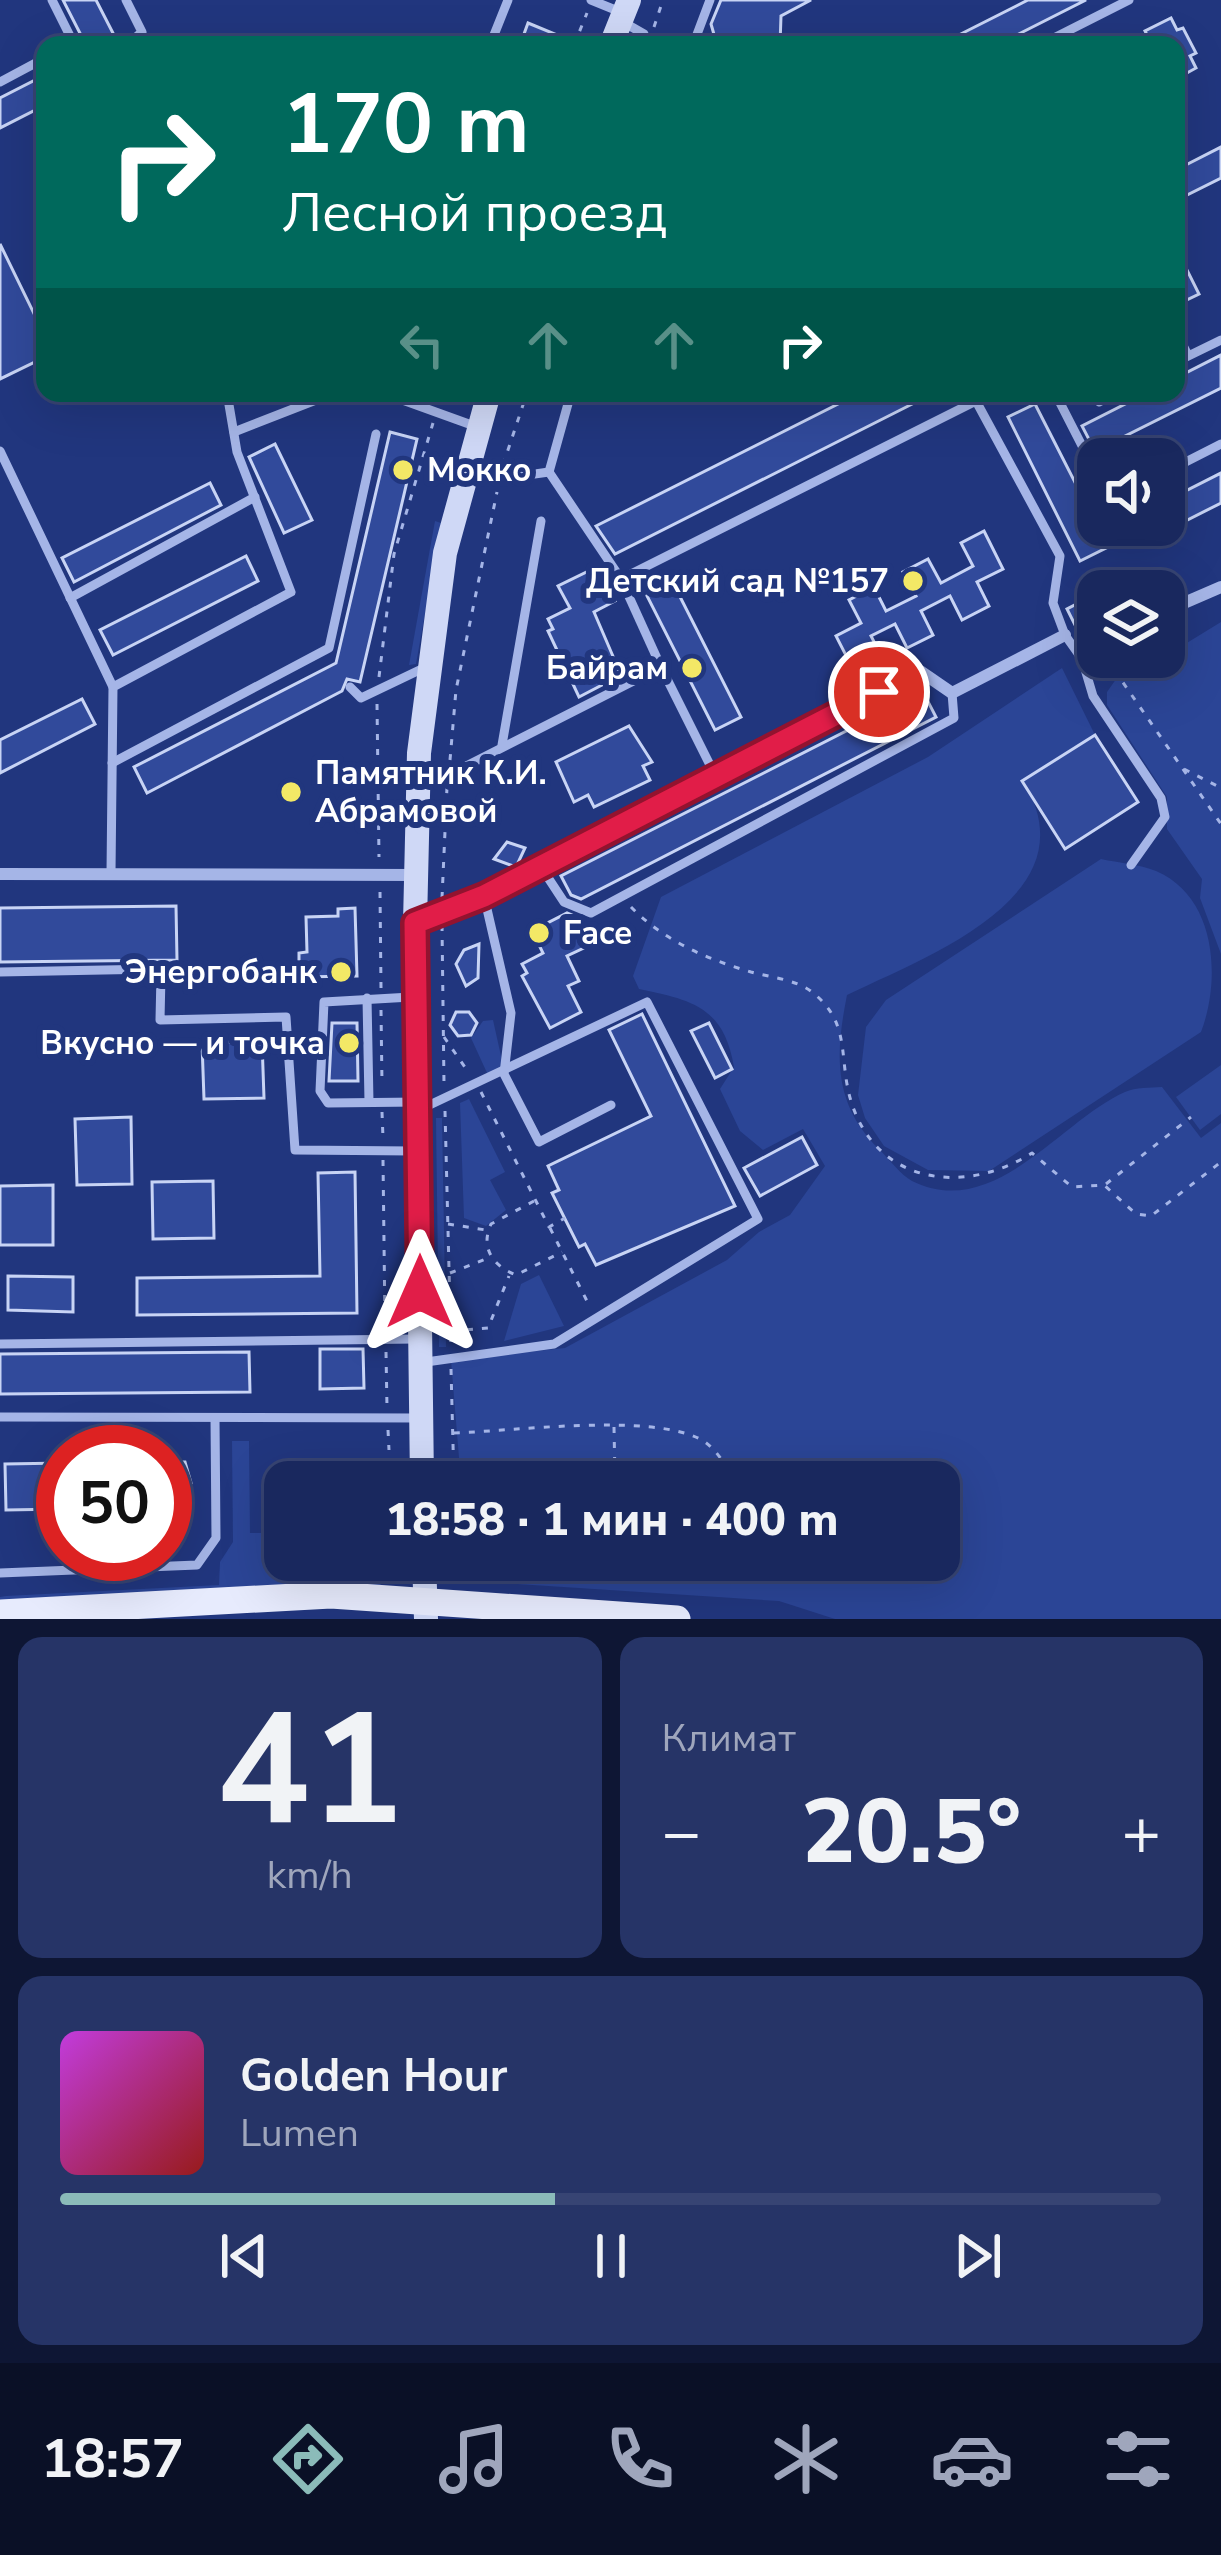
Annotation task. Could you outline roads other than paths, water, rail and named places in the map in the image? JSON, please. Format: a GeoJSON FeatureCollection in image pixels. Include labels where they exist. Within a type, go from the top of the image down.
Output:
{"type":"FeatureCollection","features":[{"type":"Feature","properties":{"kind":"main road"},"geometry":{"type":"LineString","coordinates":[[422,1461],[417,792],[445,553],[487,402]]}},
{"type":"Feature","properties":{"kind":"main road"},"geometry":{"type":"LineString","coordinates":[[0,1613],[331,1595],[426,1609],[677,1619]]}},
{"type":"Feature","properties":{"kind":"main road"},"geometry":{"type":"LineString","coordinates":[[217,1619],[242,1600]]}},
{"type":"Feature","properties":{"kind":"street"},"geometry":{"type":"LineString","coordinates":[[1185,603],[1221,586]]}},
{"type":"Feature","properties":{"kind":"street"},"geometry":{"type":"LineString","coordinates":[[415,923],[484,896],[920,671],[952,693],[1065,635]]}},
{"type":"Feature","properties":{"kind":"street"},"geometry":{"type":"LineString","coordinates":[[0,874],[416,874]]}},
{"type":"Feature","properties":{"kind":"lane"},"geometry":{"type":"LineString","coordinates":[[52,0],[69,36]]}},
{"type":"Feature","properties":{"kind":"lane"},"geometry":{"type":"LineString","coordinates":[[126,0],[142,32],[137,36]]}},
{"type":"Feature","properties":{"kind":"lane"},"geometry":{"type":"LineString","coordinates":[[494,36],[508,0]]}},
{"type":"Feature","properties":{"kind":"lane"},"geometry":{"type":"LineString","coordinates":[[591,0],[621,20]]}},
{"type":"Feature","properties":{"kind":"lane"},"geometry":{"type":"LineString","coordinates":[[696,36],[710,0]]}},
{"type":"Feature","properties":{"kind":"lane"},"geometry":{"type":"LineString","coordinates":[[1058,36],[1129,0]]}},
{"type":"Feature","properties":{"kind":"lane"},"geometry":{"type":"LineString","coordinates":[[0,82],[36,63]]}},
{"type":"Feature","properties":{"kind":"lane"},"geometry":{"type":"LineString","coordinates":[[1185,358],[1221,340]]}},
{"type":"Feature","properties":{"kind":"lane"},"geometry":{"type":"LineString","coordinates":[[1185,350],[1188,356]]}},
{"type":"Feature","properties":{"kind":"lane"},"geometry":{"type":"LineString","coordinates":[[113,687],[291,592],[255,497],[229,402]]}},
{"type":"Feature","properties":{"kind":"lane"},"geometry":{"type":"LineString","coordinates":[[234,432],[311,402]]}},
{"type":"Feature","properties":{"kind":"lane"},"geometry":{"type":"LineString","coordinates":[[408,402],[480,428]]}},
{"type":"Feature","properties":{"kind":"lane"},"geometry":{"type":"LineString","coordinates":[[549,472],[569,402]]}},
{"type":"Feature","properties":{"kind":"lane"},"geometry":{"type":"LineString","coordinates":[[621,579],[974,402]]}},
{"type":"Feature","properties":{"kind":"lane"},"geometry":{"type":"LineString","coordinates":[[977,402],[1060,556],[1053,603],[1077,652]]}},
{"type":"Feature","properties":{"kind":"lane"},"geometry":{"type":"LineString","coordinates":[[1060,402],[1078,438]]}},
{"type":"Feature","properties":{"kind":"lane"},"geometry":{"type":"LineString","coordinates":[[112,764],[329,648],[376,434]]}},
{"type":"Feature","properties":{"kind":"lane"},"geometry":{"type":"LineString","coordinates":[[1185,462],[1221,444]]}},
{"type":"Feature","properties":{"kind":"lane"},"geometry":{"type":"LineString","coordinates":[[0,451],[113,687],[111,873]]}},
{"type":"Feature","properties":{"kind":"lane"},"geometry":{"type":"LineString","coordinates":[[466,476],[500,479],[549,472]]}},
{"type":"Feature","properties":{"kind":"lane"},"geometry":{"type":"LineString","coordinates":[[549,472],[621,579],[716,776]]}},
{"type":"Feature","properties":{"kind":"lane"},"geometry":{"type":"LineString","coordinates":[[70,598],[255,497]]}},
{"type":"Feature","properties":{"kind":"lane"},"geometry":{"type":"LineString","coordinates":[[502,745],[541,520]]}},
{"type":"Feature","properties":{"kind":"lane"},"geometry":{"type":"LineString","coordinates":[[316,655],[329,667]]}},
{"type":"Feature","properties":{"kind":"lane"},"geometry":{"type":"LineString","coordinates":[[350,687],[361,698],[430,664]]}},
{"type":"Feature","properties":{"kind":"lane"},"geometry":{"type":"LineString","coordinates":[[417,792],[448,772],[661,667]]}},
{"type":"Feature","properties":{"kind":"lane"},"geometry":{"type":"LineString","coordinates":[[1088,678],[1094,696],[1160,798],[1165,817],[1131,865]]}},
{"type":"Feature","properties":{"kind":"lane"},"geometry":{"type":"LineString","coordinates":[[541,867],[564,902],[591,913],[955,718],[952,693]]}},
{"type":"Feature","properties":{"kind":"lane"},"geometry":{"type":"LineString","coordinates":[[484,896],[511,1013],[504,1074],[539,1142],[610,1105]]}},
{"type":"Feature","properties":{"kind":"lane"},"geometry":{"type":"LineString","coordinates":[[0,972],[156,969],[161,975],[160,1020],[286,1018],[296,1150],[419,1151]]}},
{"type":"Feature","properties":{"kind":"lane"},"geometry":{"type":"LineString","coordinates":[[0,1344],[420,1351],[451,1360],[554,1344],[758,1219],[647,1002],[504,1074],[445,1098],[419,1106],[328,1103],[320,1091],[323,1002],[416,997]]}},
{"type":"Feature","properties":{"kind":"lane"},"geometry":{"type":"LineString","coordinates":[[367,998],[369,1102]]}},
{"type":"Feature","properties":{"kind":"lane"},"geometry":{"type":"LineString","coordinates":[[0,1417],[421,1418]]}},
{"type":"Feature","properties":{"kind":"lane"},"geometry":{"type":"LineString","coordinates":[[0,1573],[197,1565],[216,1538],[215,1418]]}},
{"type":"Feature","properties":{"kind":"place","name":"Мокко"},"geometry":{"type":"Point","coordinates":[403,470]}},
{"type":"Feature","properties":{"kind":"place","name":"Детский сад №157"},"geometry":{"type":"Point","coordinates":[913,581]}},
{"type":"Feature","properties":{"kind":"place","name":"Байрам"},"geometry":{"type":"Point","coordinates":[692,668]}},
{"type":"Feature","properties":{"kind":"place","name":"Памятник К.И. Абрамовой"},"geometry":{"type":"Point","coordinates":[291,792]}},
{"type":"Feature","properties":{"kind":"place","name":"Face"},"geometry":{"type":"Point","coordinates":[539,933]}},
{"type":"Feature","properties":{"kind":"place","name":"Энергобанк"},"geometry":{"type":"Point","coordinates":[341,972]}},
{"type":"Feature","properties":{"kind":"place","name":"Вкусно — и точка"},"geometry":{"type":"Point","coordinates":[349,1043]}}]}
